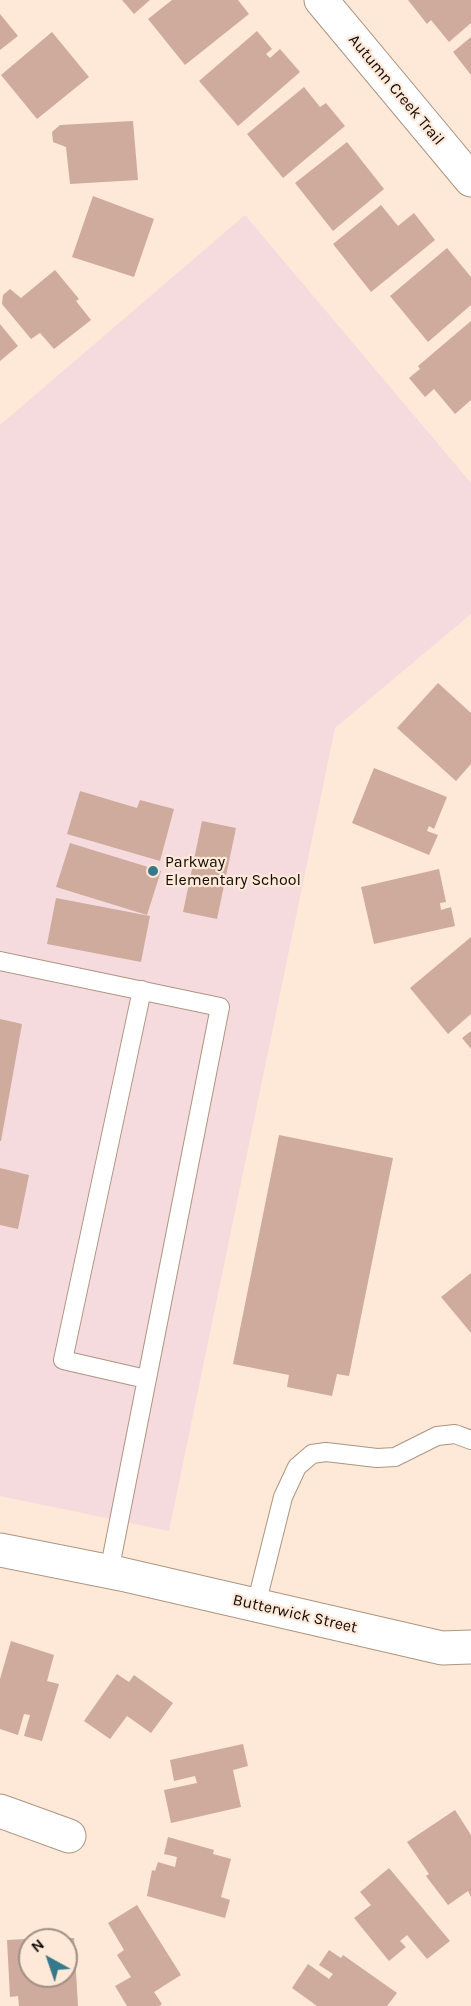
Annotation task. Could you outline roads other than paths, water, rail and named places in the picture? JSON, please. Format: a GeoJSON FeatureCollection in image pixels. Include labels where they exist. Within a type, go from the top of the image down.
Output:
{"type":"FeatureCollection","features":[{"type":"Feature","properties":{"kind":"street","name":"Autumn Creek Trail"},"geometry":{"type":"LineString","coordinates":[[321,0],[471,180]]}},
{"type":"Feature","properties":{"kind":"street","name":"Butterwick Street"},"geometry":{"type":"LineString","coordinates":[[0,1550],[115,1573],[442,1648],[471,1647]]}},
{"type":"Feature","properties":{"kind":"street"},"geometry":{"type":"LineString","coordinates":[[0,1811],[69,1836]]}},
{"type":"Feature","properties":{"kind":"lane"},"geometry":{"type":"LineString","coordinates":[[0,960],[220,1007],[146,1379],[115,1573]]}},
{"type":"Feature","properties":{"kind":"lane"},"geometry":{"type":"LineString","coordinates":[[142,990],[63,1360],[146,1379]]}},
{"type":"Feature","properties":{"kind":"lane"},"geometry":{"type":"LineString","coordinates":[[256,1605],[283,1497],[297,1467],[312,1454],[326,1452],[377,1458],[396,1457],[437,1436],[455,1434],[471,1440]]}},
{"type":"Feature","properties":{"kind":"place","name":"Parkway Elementary School"},"geometry":{"type":"Point","coordinates":[153,871]}}]}
